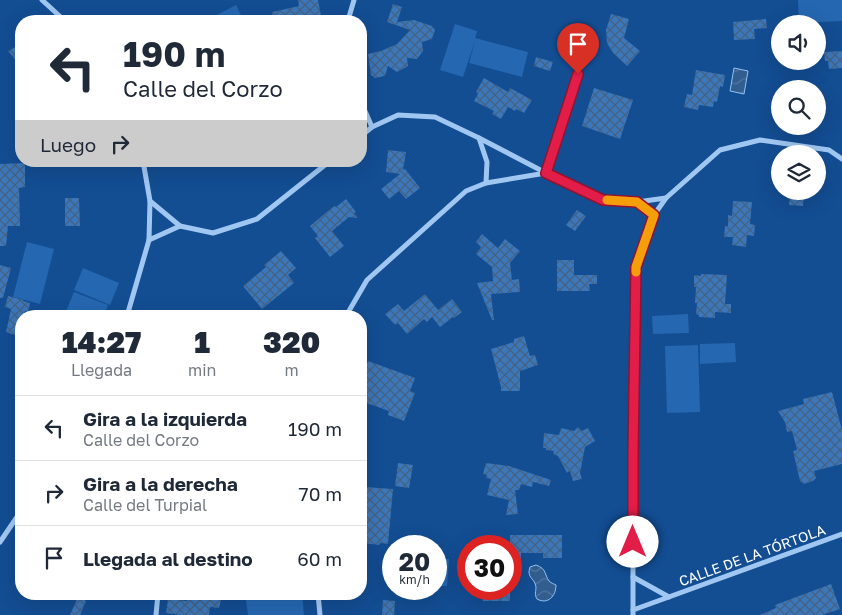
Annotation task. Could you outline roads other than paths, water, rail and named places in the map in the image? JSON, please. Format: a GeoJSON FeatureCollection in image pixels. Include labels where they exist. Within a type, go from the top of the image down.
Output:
{"type":"FeatureCollection","features":[{"type":"Feature","properties":{"kind":"street"},"geometry":{"type":"LineString","coordinates":[[42,0],[58,15]]}},
{"type":"Feature","properties":{"kind":"street"},"geometry":{"type":"LineString","coordinates":[[350,15],[354,0]]}},
{"type":"Feature","properties":{"kind":"street"},"geometry":{"type":"LineString","coordinates":[[546,173],[578,74]]}},
{"type":"Feature","properties":{"kind":"street"},"geometry":{"type":"LineString","coordinates":[[367,116],[372,128]]}},
{"type":"Feature","properties":{"kind":"street"},"geometry":{"type":"LineString","coordinates":[[367,132],[398,116],[435,118],[480,138],[546,173],[603,200],[637,202],[666,198]]}},
{"type":"Feature","properties":{"kind":"street"},"geometry":{"type":"LineString","coordinates":[[480,138],[487,162],[486,183]]}},
{"type":"Feature","properties":{"kind":"street"},"geometry":{"type":"LineString","coordinates":[[633,612],[636,267],[654,215],[666,198],[720,150],[760,140],[829,150],[842,159]]}},
{"type":"Feature","properties":{"kind":"street"},"geometry":{"type":"LineString","coordinates":[[129,310],[149,240],[150,201],[144,167]]}},
{"type":"Feature","properties":{"kind":"street"},"geometry":{"type":"LineString","coordinates":[[150,201],[180,226],[213,233],[257,219],[322,167]]}},
{"type":"Feature","properties":{"kind":"street"},"geometry":{"type":"LineString","coordinates":[[350,310],[367,280],[466,191],[486,183],[546,173]]}},
{"type":"Feature","properties":{"kind":"street"},"geometry":{"type":"LineString","coordinates":[[637,202],[654,215]]}},
{"type":"Feature","properties":{"kind":"street"},"geometry":{"type":"LineString","coordinates":[[149,240],[180,226]]}},
{"type":"Feature","properties":{"kind":"street"},"geometry":{"type":"LineString","coordinates":[[0,542],[15,520]]}},
{"type":"Feature","properties":{"kind":"street","name":"CALLE DE LA TÓRTOLA"},"geometry":{"type":"LineString","coordinates":[[633,612],[842,534]]}},
{"type":"Feature","properties":{"kind":"street","name":"CALLE DE LA TÓRTOLA"},"geometry":{"type":"LineString","coordinates":[[633,577],[669,597]]}},
{"type":"Feature","properties":{"kind":"street"},"geometry":{"type":"LineString","coordinates":[[156,615],[157,600]]}},
{"type":"Feature","properties":{"kind":"street"},"geometry":{"type":"LineString","coordinates":[[319,600],[320,615]]}},
{"type":"Feature","properties":{"kind":"water"},"geometry":{"type":"Polygon","coordinates":[[[734,68],[748,71],[744,94],[730,91],[734,68]]]}},
{"type":"Feature","properties":{"kind":"water"},"geometry":{"type":"Polygon","coordinates":[[[536,565],[544,570],[549,581],[556,585],[553,596],[545,601],[537,599],[535,594],[536,587],[529,574],[530,567],[536,565]]]}}]}
